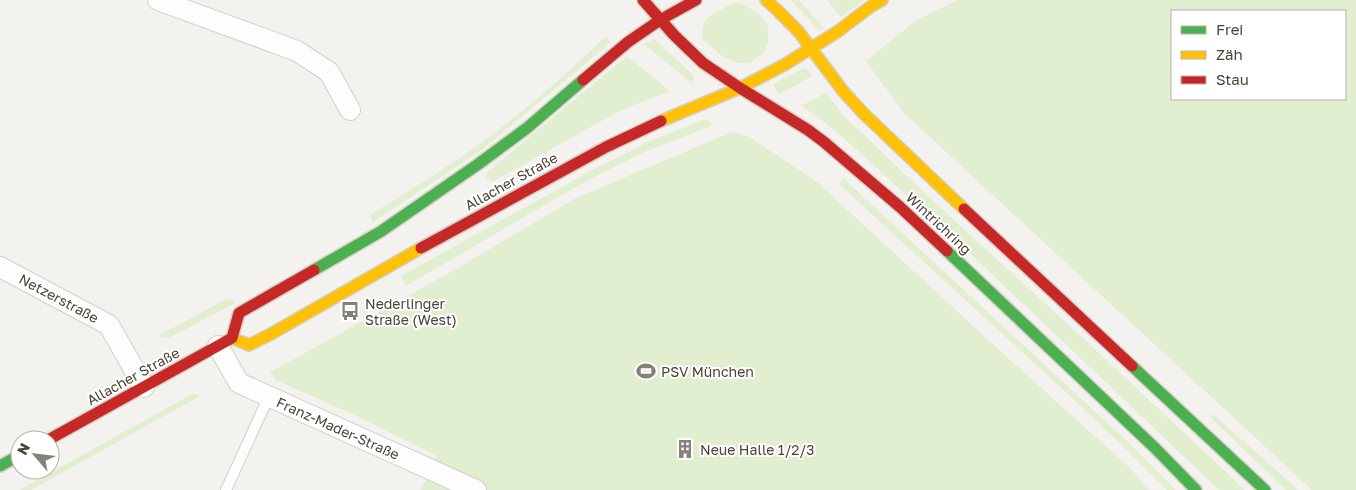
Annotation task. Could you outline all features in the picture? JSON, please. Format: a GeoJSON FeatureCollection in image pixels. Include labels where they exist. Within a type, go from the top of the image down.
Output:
{"type":"FeatureCollection","features":[{"type":"Feature","properties":{"kind":"main road","name":"Wintrichring"},"geometry":{"type":"LineString","coordinates":[[642,0],[703,63],[808,130],[900,207],[1148,442],[1196,490]]}},
{"type":"Feature","properties":{"kind":"main road","name":"Allacher Straße"},"geometry":{"type":"LineString","coordinates":[[60,433],[225,342],[239,313],[380,232],[477,165],[526,128],[628,42],[660,20],[696,0]]}},
{"type":"Feature","properties":{"kind":"main road","name":"Wintrichring"},"geometry":{"type":"LineString","coordinates":[[766,0],[787,19],[812,48],[854,105],[871,122],[1265,490]]}},
{"type":"Feature","properties":{"kind":"main road","name":"Allacher Straße"},"geometry":{"type":"LineString","coordinates":[[225,342],[249,345],[417,250],[606,147],[645,128],[740,88],[784,66],[882,0]]}},
{"type":"Feature","properties":{"kind":"street"},"geometry":{"type":"LineString","coordinates":[[158,0],[297,51],[329,72],[350,110]]}},
{"type":"Feature","properties":{"kind":"street","name":"Netzerstraße"},"geometry":{"type":"LineString","coordinates":[[0,267],[110,325],[144,387]]}},
{"type":"Feature","properties":{"kind":"street","name":"Franz-Mader-Straße"},"geometry":{"type":"LineString","coordinates":[[225,342],[239,382],[476,490]]}},
{"type":"Feature","properties":{"kind":"lane"},"geometry":{"type":"LineString","coordinates":[[226,490],[269,396]]}},
{"type":"Feature","properties":{"kind":"green space"},"geometry":{"type":"Polygon","coordinates":[[[791,0],[799,0],[825,30],[818,29],[791,0]]]}},
{"type":"Feature","properties":{"kind":"green space"},"geometry":{"type":"Polygon","coordinates":[[[827,0],[865,0],[841,17],[827,0]]]}},
{"type":"Feature","properties":{"kind":"green space"},"geometry":{"type":"Polygon","coordinates":[[[958,0],[1356,0],[1356,490],[1312,490],[905,114],[866,61],[915,21],[958,0]]]}},
{"type":"Feature","properties":{"kind":"green space"},"geometry":{"type":"Polygon","coordinates":[[[732,3],[741,3],[759,14],[768,26],[768,43],[763,54],[749,63],[737,63],[722,56],[703,40],[702,32],[706,21],[714,13],[732,3]]]}},
{"type":"Feature","properties":{"kind":"green space"},"geometry":{"type":"Polygon","coordinates":[[[605,37],[611,42],[483,149],[373,222],[370,215],[454,162],[497,131],[545,92],[605,37]]]}},
{"type":"Feature","properties":{"kind":"green space"},"geometry":{"type":"Polygon","coordinates":[[[654,39],[691,73],[694,78],[692,83],[644,44],[654,39]]]}},
{"type":"Feature","properties":{"kind":"green space"},"geometry":{"type":"Polygon","coordinates":[[[627,56],[670,91],[621,110],[494,181],[487,178],[486,173],[627,56]]]}},
{"type":"Feature","properties":{"kind":"green space"},"geometry":{"type":"Polygon","coordinates":[[[804,68],[812,76],[780,94],[776,91],[774,86],[776,82],[804,68]]]}},
{"type":"Feature","properties":{"kind":"green space"},"geometry":{"type":"Polygon","coordinates":[[[826,93],[843,115],[932,200],[1245,490],[1219,490],[958,242],[839,134],[801,106],[826,93]]]}},
{"type":"Feature","properties":{"kind":"green space"},"geometry":{"type":"Polygon","coordinates":[[[706,119],[714,125],[649,150],[598,175],[406,286],[401,276],[598,167],[650,141],[706,119]]]}},
{"type":"Feature","properties":{"kind":"green space"},"geometry":{"type":"Polygon","coordinates":[[[732,132],[748,136],[817,182],[1131,469],[1149,490],[421,490],[437,456],[363,419],[274,379],[275,376],[269,373],[456,269],[576,198],[732,132]]]}},
{"type":"Feature","properties":{"kind":"green space"},"geometry":{"type":"Polygon","coordinates":[[[844,179],[1129,443],[1176,490],[1167,490],[1070,396],[839,184],[844,179]]]}},
{"type":"Feature","properties":{"kind":"green space"},"geometry":{"type":"Polygon","coordinates":[[[226,299],[233,300],[235,303],[171,337],[158,336],[226,299]]]}},
{"type":"Feature","properties":{"kind":"green space"},"geometry":{"type":"Polygon","coordinates":[[[194,393],[200,396],[60,474],[60,467],[194,393]]]}},
{"type":"Feature","properties":{"kind":"green space"},"geometry":{"type":"Polygon","coordinates":[[[1213,414],[1297,490],[1286,490],[1210,417],[1213,414]]]}},
{"type":"Feature","properties":{"kind":"green space"},"geometry":{"type":"Polygon","coordinates":[[[37,480],[49,480],[31,490],[19,490],[37,480]]]}},
{"type":"Feature","properties":{"kind":"traffic: fast"},"geometry":{"type":"LineString","coordinates":[[314,270],[380,232],[477,165],[527,128],[583,80]]}},
{"type":"Feature","properties":{"kind":"traffic: fast"},"geometry":{"type":"LineString","coordinates":[[947,251],[1155,448],[1196,490]]}},
{"type":"Feature","properties":{"kind":"traffic: fast"},"geometry":{"type":"LineString","coordinates":[[1132,366],[1265,490]]}},
{"type":"Feature","properties":{"kind":"traffic: fast"},"geometry":{"type":"LineString","coordinates":[[0,466],[10,460]]}},
{"type":"Feature","properties":{"kind":"traffic: slow"},"geometry":{"type":"LineString","coordinates":[[766,0],[798,31],[843,91],[864,114],[964,209]]}},
{"type":"Feature","properties":{"kind":"traffic: slow"},"geometry":{"type":"LineString","coordinates":[[661,121],[740,88],[784,65],[837,32],[882,0]]}},
{"type":"Feature","properties":{"kind":"traffic: slow"},"geometry":{"type":"LineString","coordinates":[[232,338],[249,345],[421,248]]}},
{"type":"Feature","properties":{"kind":"traffic: jam"},"geometry":{"type":"LineString","coordinates":[[643,0],[674,35],[703,63],[824,142],[900,207],[947,251]]}},
{"type":"Feature","properties":{"kind":"traffic: jam"},"geometry":{"type":"LineString","coordinates":[[583,80],[628,42],[660,20],[696,0]]}},
{"type":"Feature","properties":{"kind":"traffic: jam"},"geometry":{"type":"LineString","coordinates":[[421,248],[606,147],[661,121]]}},
{"type":"Feature","properties":{"kind":"traffic: jam"},"geometry":{"type":"LineString","coordinates":[[964,209],[1132,366]]}},
{"type":"Feature","properties":{"kind":"traffic: jam"},"geometry":{"type":"LineString","coordinates":[[60,433],[232,338],[239,313],[314,270]]}},
{"type":"Feature","properties":{"kind":"place","name":"Nederlinger Straße (West)"},"geometry":{"type":"Point","coordinates":[350,311]}},
{"type":"Feature","properties":{"kind":"place","name":"PSV München"},"geometry":{"type":"Point","coordinates":[646,371]}},
{"type":"Feature","properties":{"kind":"place","name":"Neue Halle 1/2/3"},"geometry":{"type":"Point","coordinates":[685,449]}}]}
